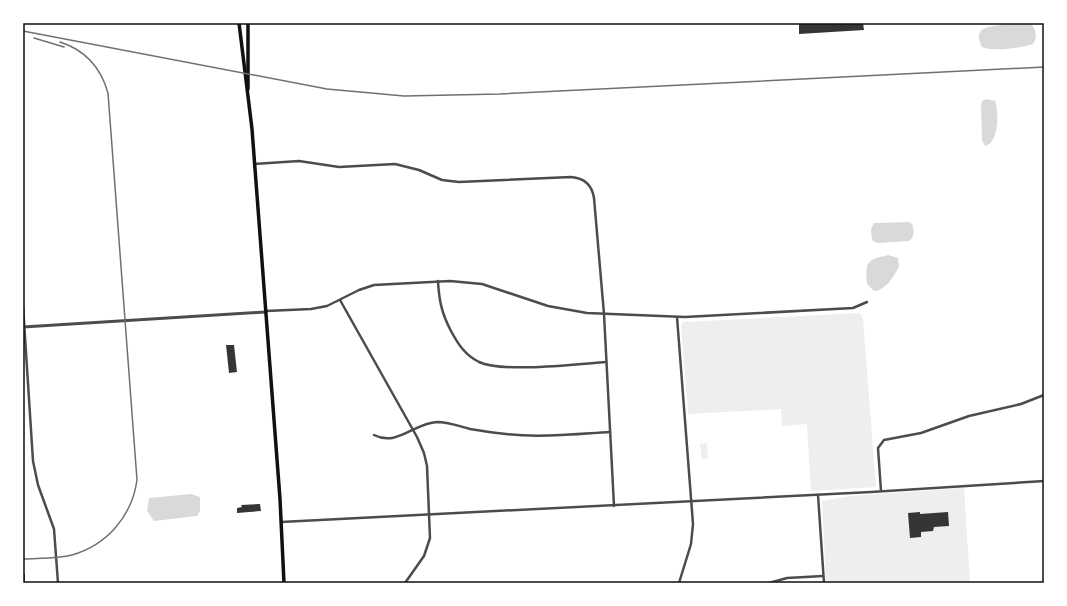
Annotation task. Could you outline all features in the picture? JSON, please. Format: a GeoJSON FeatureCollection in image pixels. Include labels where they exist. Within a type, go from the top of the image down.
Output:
{"type":"FeatureCollection","features":[{"type":"Feature","properties":{"kind":"main road"},"geometry":{"type":"LineString","coordinates":[[239,23],[248,94],[254,164],[281,522],[284,583]]}},
{"type":"Feature","properties":{"kind":"main road"},"geometry":{"type":"LineString","coordinates":[[248,23],[250,74],[248,94]]}},
{"type":"Feature","properties":{"kind":"street"},"geometry":{"type":"LineString","coordinates":[[254,164],[299,161],[339,167],[395,164],[450,181],[571,177],[583,180],[587,183],[592,189],[594,198],[604,314],[614,506]]}},
{"type":"Feature","properties":{"kind":"street"},"geometry":{"type":"LineString","coordinates":[[24,327],[311,309],[327,306],[359,290],[374,285],[438,281],[476,282],[561,309],[604,314],[677,317],[853,308],[868,302]]}},
{"type":"Feature","properties":{"kind":"street"},"geometry":{"type":"LineString","coordinates":[[438,281],[440,308],[462,348],[478,361],[499,367],[606,362]]}},
{"type":"Feature","properties":{"kind":"street"},"geometry":{"type":"LineString","coordinates":[[340,300],[413,429],[426,459],[430,515],[429,545],[421,562],[405,583]]}},
{"type":"Feature","properties":{"kind":"street"},"geometry":{"type":"LineString","coordinates":[[23,306],[33,461],[38,485],[54,529],[58,583]]}},
{"type":"Feature","properties":{"kind":"street"},"geometry":{"type":"LineString","coordinates":[[677,317],[692,502],[693,535],[679,583]]}},
{"type":"Feature","properties":{"kind":"street"},"geometry":{"type":"LineString","coordinates":[[881,491],[878,450],[879,445],[884,440],[921,433],[969,416],[1021,404],[1044,395]]}},
{"type":"Feature","properties":{"kind":"street"},"geometry":{"type":"LineString","coordinates":[[374,435],[380,438],[389,439],[432,422],[442,422],[492,433],[525,436],[610,432]]}},
{"type":"Feature","properties":{"kind":"street"},"geometry":{"type":"LineString","coordinates":[[281,522],[692,502],[1044,481]]}},
{"type":"Feature","properties":{"kind":"street"},"geometry":{"type":"LineString","coordinates":[[818,495],[824,583]]}},
{"type":"Feature","properties":{"kind":"street"},"geometry":{"type":"LineString","coordinates":[[769,583],[787,578],[823,576]]}},
{"type":"Feature","properties":{"kind":"shaded area"},"geometry":{"type":"Polygon","coordinates":[[[1008,23],[1030,23],[1036,33],[1033,44],[1007,49],[982,47],[979,34],[982,30],[991,26],[1008,23]]]}},
{"type":"Feature","properties":{"kind":"shaded area"},"geometry":{"type":"Polygon","coordinates":[[[986,99],[995,101],[997,126],[990,144],[985,146],[982,140],[981,105],[982,101],[986,99]]]}},
{"type":"Feature","properties":{"kind":"shaded area"},"geometry":{"type":"Polygon","coordinates":[[[909,222],[912,224],[914,231],[912,238],[909,241],[877,243],[872,240],[871,229],[874,223],[909,222]]]}},
{"type":"Feature","properties":{"kind":"shaded area"},"geometry":{"type":"Polygon","coordinates":[[[888,255],[898,258],[899,267],[892,279],[882,289],[874,291],[867,284],[867,266],[872,260],[888,255]]]}},
{"type":"Feature","properties":{"kind":"shaded area"},"geometry":{"type":"Polygon","coordinates":[[[860,313],[863,319],[876,487],[811,491],[807,424],[782,426],[781,409],[688,414],[681,326],[683,322],[860,313]]]}},
{"type":"Feature","properties":{"kind":"shaded area"},"geometry":{"type":"Polygon","coordinates":[[[707,443],[708,459],[702,459],[700,444],[707,443]]]}},
{"type":"Feature","properties":{"kind":"shaded area"},"geometry":{"type":"Polygon","coordinates":[[[964,488],[970,583],[826,583],[822,501],[850,496],[964,488]]]}},
{"type":"Feature","properties":{"kind":"shaded area"},"geometry":{"type":"Polygon","coordinates":[[[191,494],[200,497],[200,511],[197,516],[154,521],[147,511],[149,498],[191,494]]]}},
{"type":"Feature","properties":{"kind":"building"},"geometry":{"type":"Polygon","coordinates":[[[799,23],[863,23],[864,30],[799,34],[799,23]]]}},
{"type":"Feature","properties":{"kind":"building"},"geometry":{"type":"Polygon","coordinates":[[[226,345],[234,345],[237,372],[229,373],[226,345]]]}},
{"type":"Feature","properties":{"kind":"building"},"geometry":{"type":"Polygon","coordinates":[[[260,504],[261,511],[237,513],[237,508],[242,507],[241,505],[260,504]]]}},
{"type":"Feature","properties":{"kind":"building"},"geometry":{"type":"Polygon","coordinates":[[[920,512],[920,514],[948,512],[949,526],[934,527],[933,531],[921,532],[921,537],[910,538],[908,513],[920,512]]]}},
{"type":"Feature","properties":{"kind":"building"},"geometry":{"type":"Polygon","coordinates":[[[23,574],[25,574],[25,583],[23,583],[23,574]]]}},
{"type":"Feature","properties":{"kind":"railway"},"geometry":{"type":"LineString","coordinates":[[23,31],[327,89],[404,96],[500,94],[1044,67]]}},
{"type":"Feature","properties":{"kind":"railway"},"geometry":{"type":"LineString","coordinates":[[34,38],[64,47]]}},
{"type":"Feature","properties":{"kind":"railway"},"geometry":{"type":"LineString","coordinates":[[23,559],[54,558],[72,555],[96,544],[107,536],[123,517],[130,506],[137,480],[108,93],[101,76],[91,61],[69,45],[60,42]]}}]}
